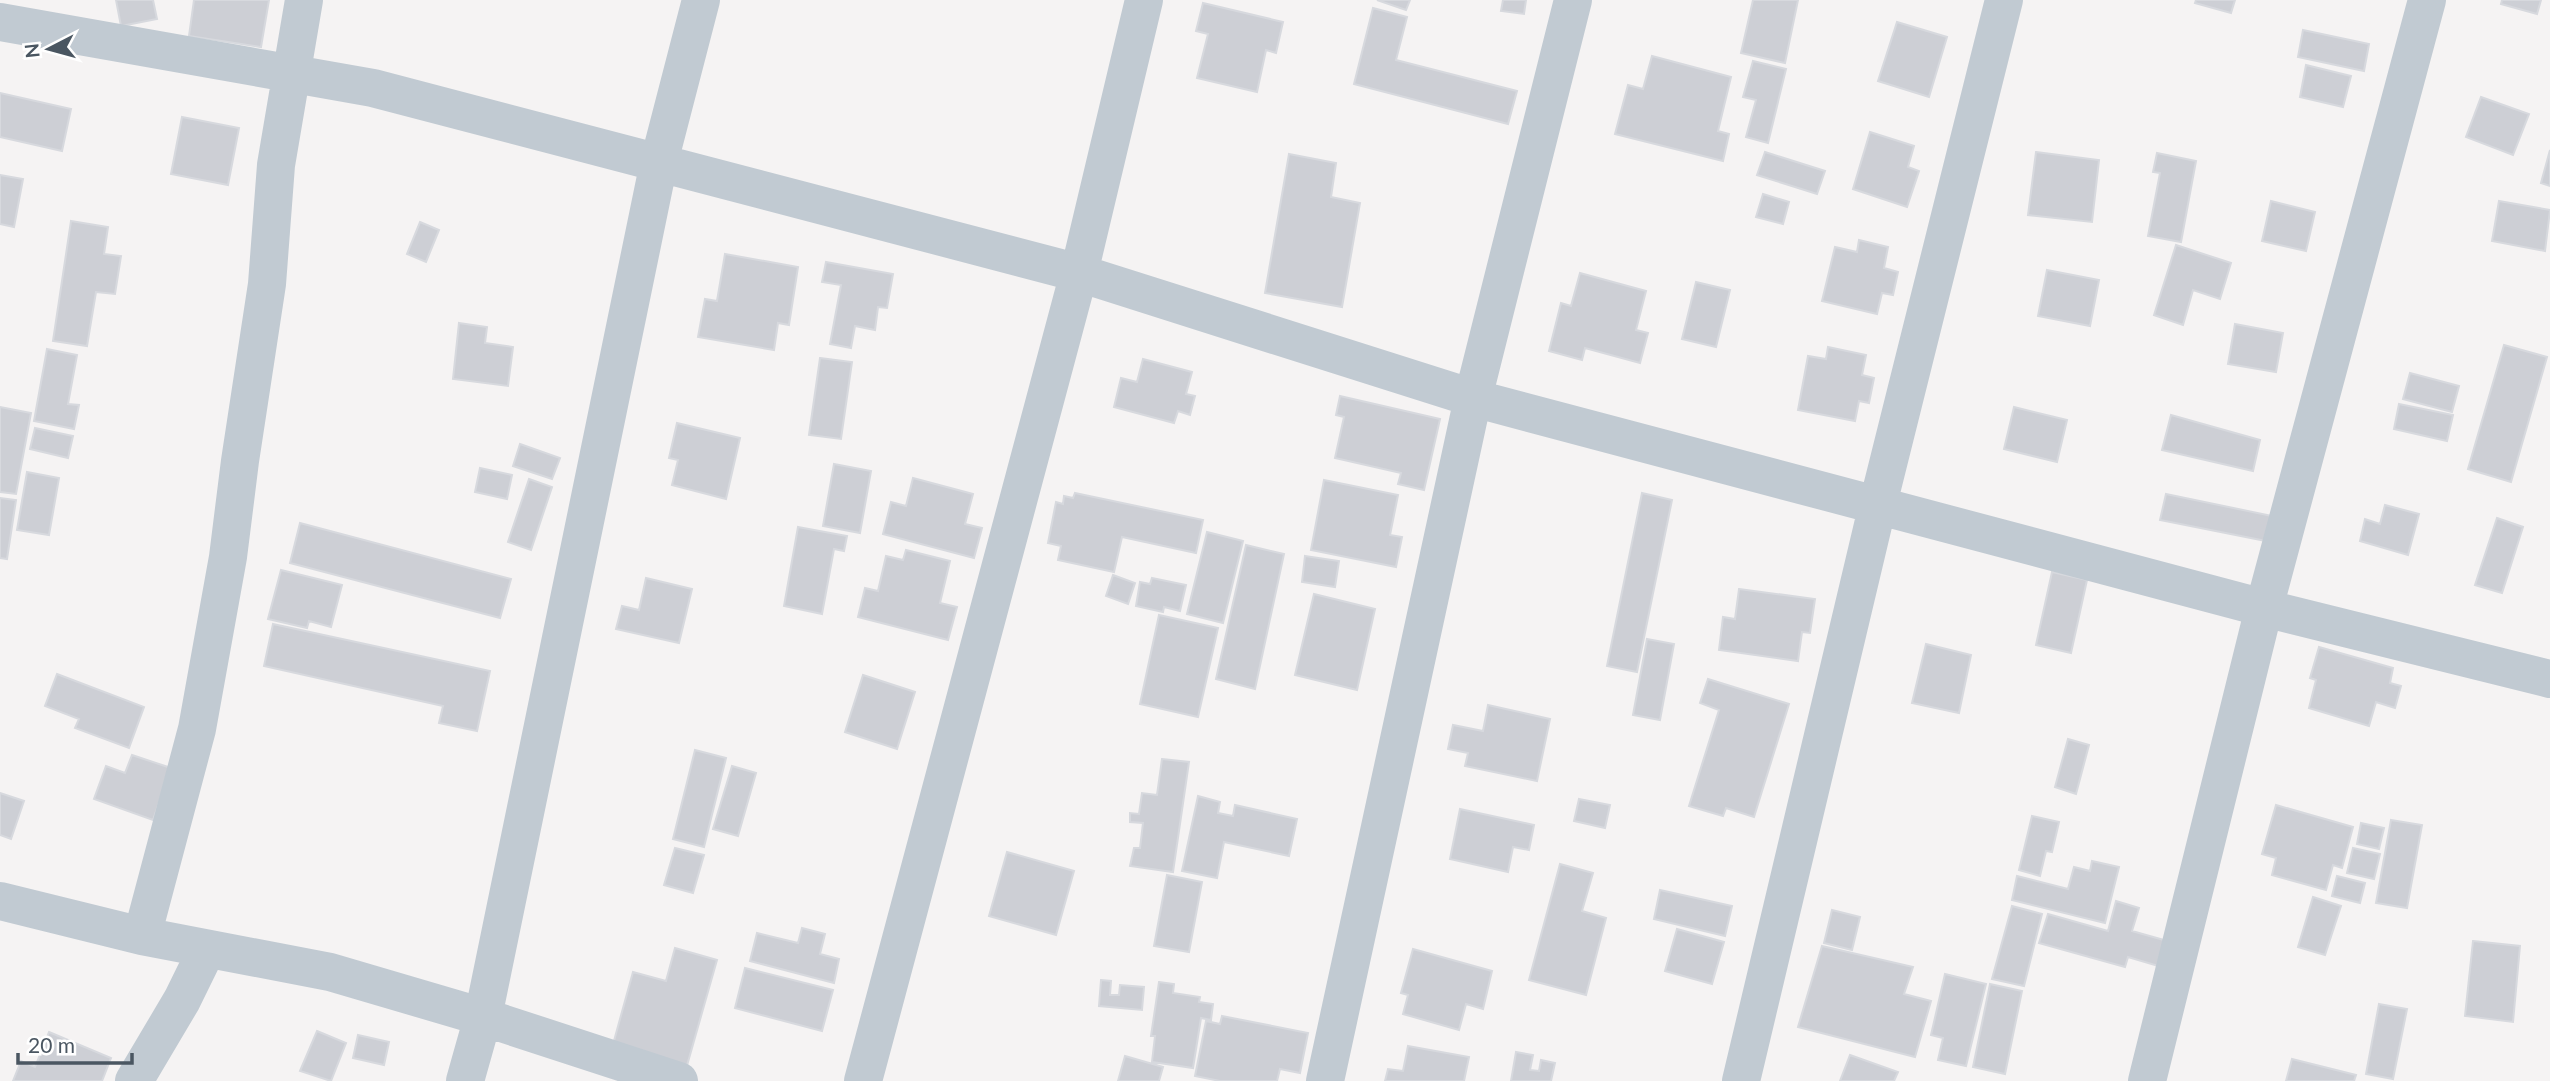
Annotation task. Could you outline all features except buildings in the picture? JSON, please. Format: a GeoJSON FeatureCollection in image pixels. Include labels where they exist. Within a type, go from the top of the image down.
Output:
{"type":"FeatureCollection","features":[{"type":"Feature","properties":{"kind":"street"},"geometry":{"type":"LineString","coordinates":[[142,936],[197,729],[229,557],[240,461],[267,285],[276,164],[304,0]]}},
{"type":"Feature","properties":{"kind":"street"},"geometry":{"type":"LineString","coordinates":[[465,1081],[482,1017],[659,162],[701,0]]}},
{"type":"Feature","properties":{"kind":"street"},"geometry":{"type":"LineString","coordinates":[[863,1081],[1079,273],[1144,0]]}},
{"type":"Feature","properties":{"kind":"street"},"geometry":{"type":"LineString","coordinates":[[1325,1081],[1473,398],[1573,0]]}},
{"type":"Feature","properties":{"kind":"street"},"geometry":{"type":"LineString","coordinates":[[1741,1081],[1878,504],[2004,0]]}},
{"type":"Feature","properties":{"kind":"street"},"geometry":{"type":"LineString","coordinates":[[2147,1081],[2264,608],[2427,0]]}},
{"type":"Feature","properties":{"kind":"street"},"geometry":{"type":"LineString","coordinates":[[0,22],[373,88],[1079,273],[1473,398],[2264,608],[2550,679]]}},
{"type":"Feature","properties":{"kind":"street"},"geometry":{"type":"LineString","coordinates":[[0,901],[142,936],[330,972],[482,1017],[679,1081]]}},
{"type":"Feature","properties":{"kind":"street"},"geometry":{"type":"LineString","coordinates":[[135,1081],[182,1000],[207,949]]}}]}
